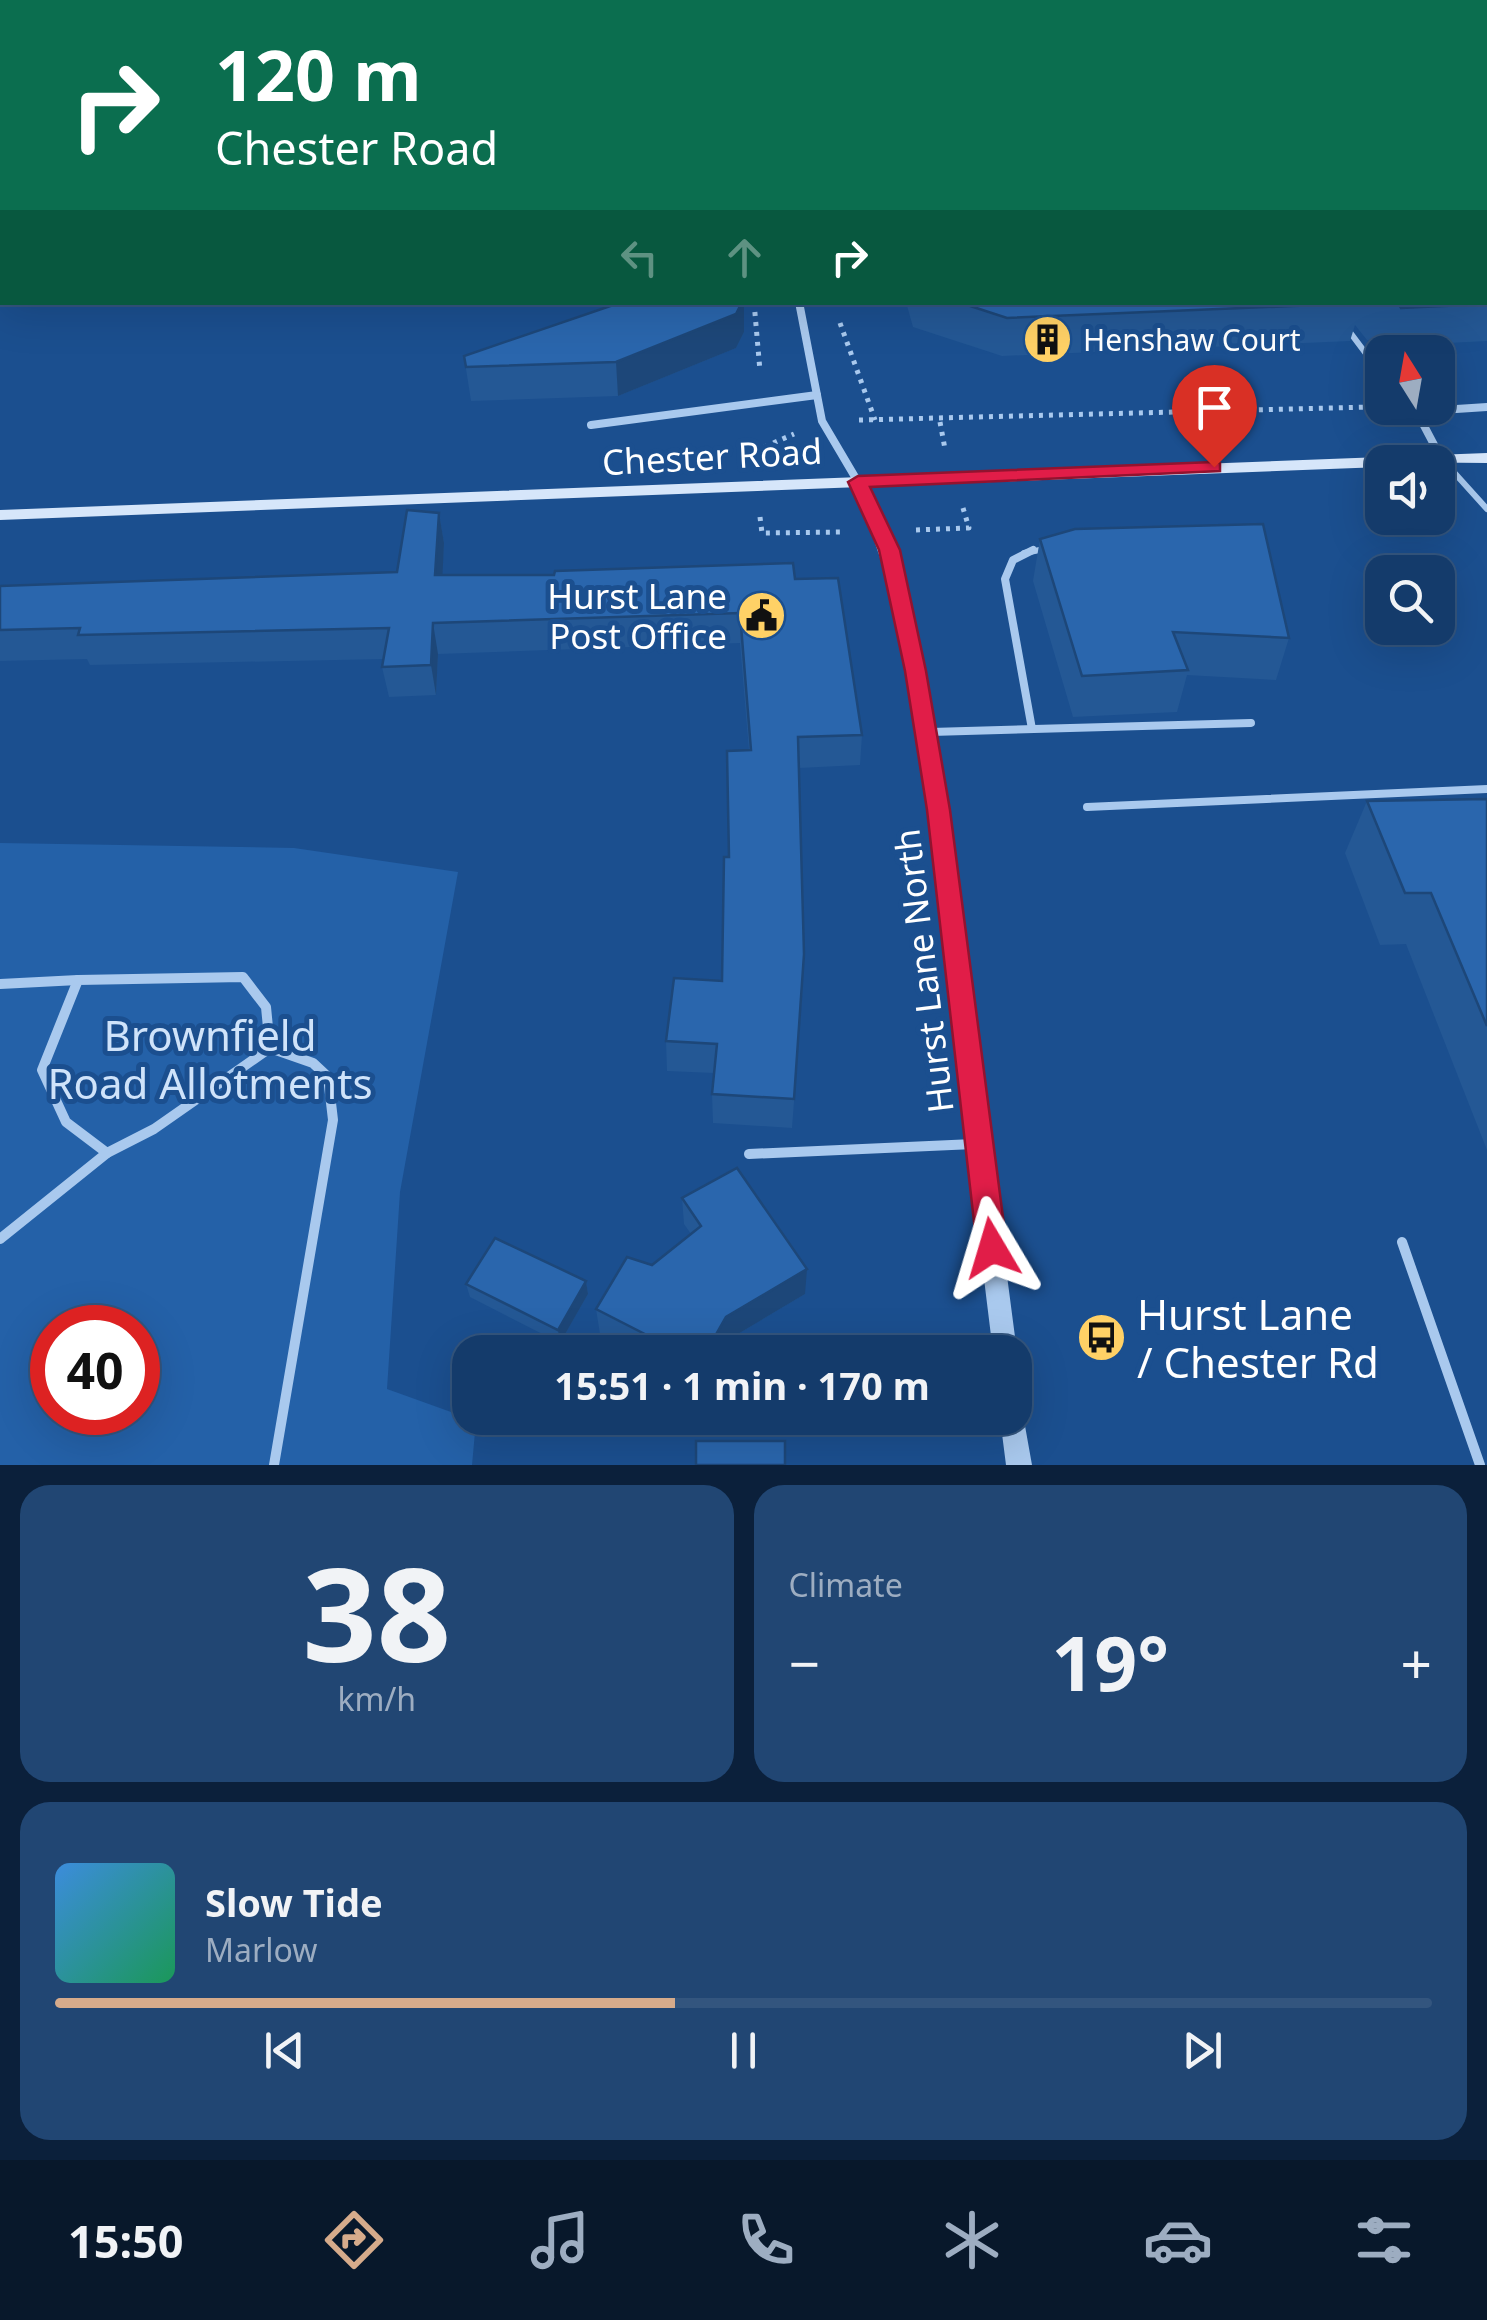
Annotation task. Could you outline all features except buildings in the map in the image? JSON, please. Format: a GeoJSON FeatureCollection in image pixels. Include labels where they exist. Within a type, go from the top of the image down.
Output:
{"type":"FeatureCollection","features":[{"type":"Feature","properties":{"kind":"main road","name":"Chester Road"},"geometry":{"type":"LineString","coordinates":[[1455,458],[1487,458]]}},
{"type":"Feature","properties":{"kind":"main road","name":"Chester Road"},"geometry":{"type":"LineString","coordinates":[[0,515],[1365,461]]}},
{"type":"Feature","properties":{"kind":"street","name":"Hurst Lane North"},"geometry":{"type":"LineString","coordinates":[[800,305],[822,422],[858,482],[890,550],[926,732],[1003,1335]]}},
{"type":"Feature","properties":{"kind":"street"},"geometry":{"type":"LineString","coordinates":[[592,425],[817,395]]}},
{"type":"Feature","properties":{"kind":"street"},"geometry":{"type":"LineString","coordinates":[[1455,409],[1487,407]]}},
{"type":"Feature","properties":{"kind":"street"},"geometry":{"type":"LineString","coordinates":[[1015,1435],[1018,1465]]}},
{"type":"Feature","properties":{"kind":"lane"},"geometry":{"type":"LineString","coordinates":[[1341,317],[1365,351]]}},
{"type":"Feature","properties":{"kind":"lane"},"geometry":{"type":"LineString","coordinates":[[1455,473],[1487,508]]}},
{"type":"Feature","properties":{"kind":"lane"},"geometry":{"type":"LineString","coordinates":[[1032,729],[1005,579],[1006,566],[1016,556],[1052,548]]}},
{"type":"Feature","properties":{"kind":"lane"},"geometry":{"type":"LineString","coordinates":[[926,732],[1251,723]]}},
{"type":"Feature","properties":{"kind":"lane"},"geometry":{"type":"LineString","coordinates":[[1087,807],[1487,789]]}},
{"type":"Feature","properties":{"kind":"lane"},"geometry":{"type":"LineString","coordinates":[[0,984],[243,978],[266,1007],[270,1048]]}},
{"type":"Feature","properties":{"kind":"lane"},"geometry":{"type":"LineString","coordinates":[[78,980],[42,1070],[66,1122],[107,1153]]}},
{"type":"Feature","properties":{"kind":"lane"},"geometry":{"type":"LineString","coordinates":[[0,1239],[107,1153],[154,1130],[270,1048]]}},
{"type":"Feature","properties":{"kind":"lane"},"geometry":{"type":"LineString","coordinates":[[270,1048],[312,1063],[328,1077],[333,1120],[274,1465]]}},
{"type":"Feature","properties":{"kind":"lane"},"geometry":{"type":"LineString","coordinates":[[749,1154],[979,1144]]}},
{"type":"Feature","properties":{"kind":"lane"},"geometry":{"type":"LineString","coordinates":[[1402,1242],[1480,1465]]}},
{"type":"Feature","properties":{"kind":"path"},"geometry":{"type":"LineString","coordinates":[[839,321],[875,420]]}},
{"type":"Feature","properties":{"kind":"green space","name":"Brownfield Road Allotments"},"geometry":{"type":"Polygon","coordinates":[[[0,843],[294,848],[458,872],[400,1192],[387,1389],[452,1412],[452,1435],[475,1435],[472,1465],[0,1465],[0,843]]]}},
{"type":"Feature","properties":{"kind":"place","name":"Henshaw Court"},"geometry":{"type":"Point","coordinates":[1048,339]}},
{"type":"Feature","properties":{"kind":"place","name":"Hurst Lane Post Office"},"geometry":{"type":"Point","coordinates":[762,615]}},
{"type":"Feature","properties":{"kind":"place","name":"Hurst Lane / Chester Rd"},"geometry":{"type":"Point","coordinates":[1102,1337]}},
{"type":"Feature","properties":{"kind":"route"},"geometry":{"type":"LineString","coordinates":[[992,1248],[938,810],[916,671],[890,550],[858,482],[1214,467]]}}]}
